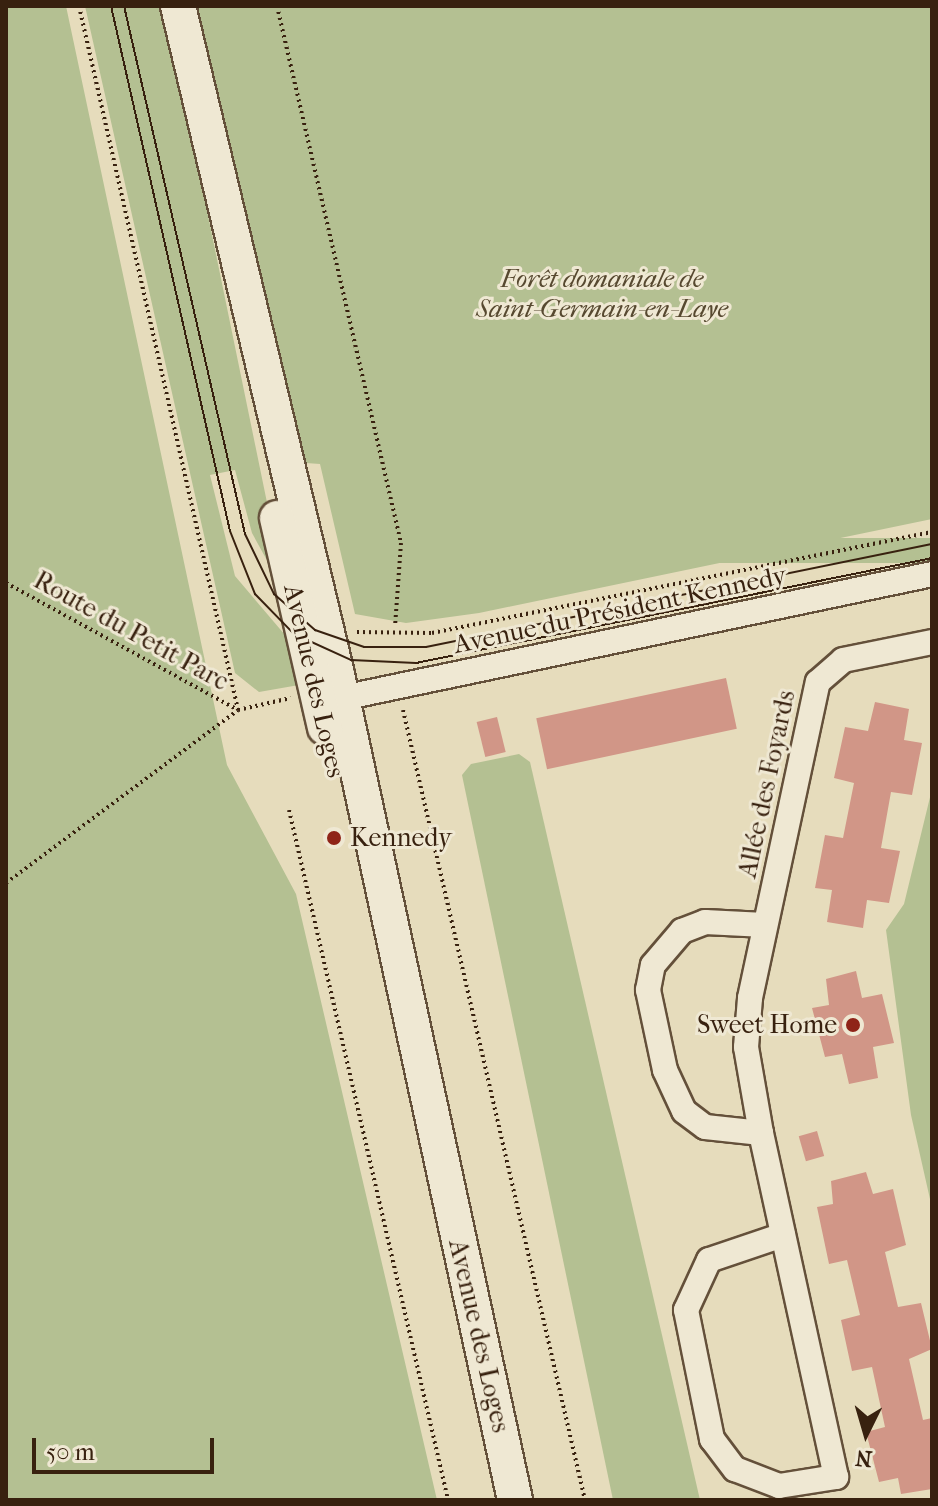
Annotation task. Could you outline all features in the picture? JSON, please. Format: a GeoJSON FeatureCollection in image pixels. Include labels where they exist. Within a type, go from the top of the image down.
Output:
{"type":"FeatureCollection","features":[{"type":"Feature","properties":{"kind":"main road","name":"Avenue des Loges"},"geometry":{"type":"LineString","coordinates":[[178,6],[326,698],[442,1173],[515,1500]]}},
{"type":"Feature","properties":{"kind":"street","name":"Avenue du Président Kennedy"},"geometry":{"type":"LineString","coordinates":[[326,698],[932,574]]}},
{"type":"Feature","properties":{"kind":"street","name":"Allée des Foyards"},"geometry":{"type":"LineString","coordinates":[[783,1235],[709,1260],[686,1310],[712,1439],[735,1469],[779,1486],[836,1477],[761,1133],[746,1047],[765,925],[818,682],[843,660],[932,642]]}},
{"type":"Feature","properties":{"kind":"street"},"geometry":{"type":"LineString","coordinates":[[761,1133],[705,1127],[684,1111],[665,1070],[648,990],[653,965],[682,931],[705,922],[765,925]]}},
{"type":"Feature","properties":{"kind":"path"},"geometry":{"type":"LineString","coordinates":[[79,6],[238,710]]}},
{"type":"Feature","properties":{"kind":"path"},"geometry":{"type":"LineString","coordinates":[[277,6],[401,543],[395,626]]}},
{"type":"Feature","properties":{"kind":"path"},"geometry":{"type":"LineString","coordinates":[[345,629],[432,633],[932,532]]}},
{"type":"Feature","properties":{"kind":"path","name":"Route du Petit Parc"},"geometry":{"type":"LineString","coordinates":[[6,583],[238,710]]}},
{"type":"Feature","properties":{"kind":"path"},"geometry":{"type":"LineString","coordinates":[[6,883],[238,710],[326,698]]}},
{"type":"Feature","properties":{"kind":"path"},"geometry":{"type":"LineString","coordinates":[[399,700],[585,1500]]}},
{"type":"Feature","properties":{"kind":"path"},"geometry":{"type":"LineString","coordinates":[[289,810],[448,1500]]}},
{"type":"Feature","properties":{"kind":"green space"},"geometry":{"type":"Polygon","coordinates":[[[6,6],[66,6],[227,765],[296,894],[437,1500],[6,1500],[6,6]]]}},
{"type":"Feature","properties":{"kind":"green space"},"geometry":{"type":"Polygon","coordinates":[[[85,6],[165,6],[286,595],[252,533],[235,470],[210,475],[235,576],[291,642],[299,685],[259,692],[235,673],[85,6]]]}},
{"type":"Feature","properties":{"kind":"green space","name":"Forêt domaniale de Saint-Germain-en-Laye"},"geometry":{"type":"Polygon","coordinates":[[[192,6],[932,6],[932,519],[479,613],[406,623],[355,614],[320,464],[306,463],[293,447],[192,6]]]}},
{"type":"Feature","properties":{"kind":"green space"},"geometry":{"type":"Polygon","coordinates":[[[393,538],[932,538],[932,563],[393,563],[393,538]]]}},
{"type":"Feature","properties":{"kind":"green space"},"geometry":{"type":"Polygon","coordinates":[[[519,754],[530,762],[700,1500],[613,1500],[462,775],[471,764],[519,754]]]}},
{"type":"Feature","properties":{"kind":"green space"},"geometry":{"type":"Polygon","coordinates":[[[932,789],[932,1208],[911,1115],[886,930],[904,904],[932,789]]]}},
{"type":"Feature","properties":{"kind":"building"},"geometry":{"type":"Polygon","coordinates":[[[726,678],[737,729],[547,769],[536,718],[726,678]]]}},
{"type":"Feature","properties":{"kind":"building"},"geometry":{"type":"Polygon","coordinates":[[[875,702],[909,709],[904,740],[922,743],[912,795],[891,792],[881,848],[900,851],[889,903],[867,900],[863,928],[827,922],[832,890],[815,888],[825,835],[843,838],[854,783],[834,778],[845,727],[868,731],[875,702]]]}},
{"type":"Feature","properties":{"kind":"building"},"geometry":{"type":"Polygon","coordinates":[[[497,717],[506,752],[485,757],[477,722],[497,717]]]}},
{"type":"Feature","properties":{"kind":"building","name":"Sweet Home"},"geometry":{"type":"Polygon","coordinates":[[[856,971],[862,998],[882,994],[894,1043],[873,1047],[878,1078],[849,1084],[842,1054],[825,1057],[812,1008],[829,1005],[826,979],[856,971]]]}},
{"type":"Feature","properties":{"kind":"building"},"geometry":{"type":"Polygon","coordinates":[[[817,1131],[824,1156],[806,1161],[799,1136],[817,1131]]]}},
{"type":"Feature","properties":{"kind":"building"},"geometry":{"type":"Polygon","coordinates":[[[866,1172],[873,1194],[893,1189],[906,1245],[885,1252],[898,1307],[921,1303],[932,1349],[909,1359],[923,1420],[932,1418],[932,1489],[901,1494],[898,1478],[879,1482],[866,1432],[885,1427],[872,1367],[852,1371],[841,1320],[860,1315],[847,1260],[829,1264],[817,1207],[833,1204],[831,1181],[866,1172]]]}},
{"type":"Feature","properties":{"kind":"tram line"},"geometry":{"type":"LineString","coordinates":[[111,6],[230,531],[255,594],[294,634],[351,660],[416,663],[932,558]]}},
{"type":"Feature","properties":{"kind":"tram line"},"geometry":{"type":"LineString","coordinates":[[124,6],[245,534],[274,594],[315,630],[364,647],[426,647],[932,544]]}},
{"type":"Feature","properties":{"kind":"place","name":"Kennedy"},"geometry":{"type":"Point","coordinates":[334,838]}},
{"type":"Feature","properties":{"kind":"place","name":"Sweet Home"},"geometry":{"type":"Point","coordinates":[853,1025]}}]}
